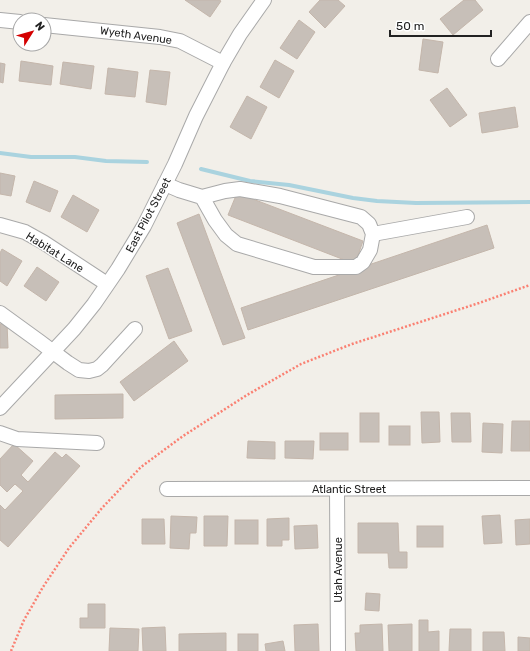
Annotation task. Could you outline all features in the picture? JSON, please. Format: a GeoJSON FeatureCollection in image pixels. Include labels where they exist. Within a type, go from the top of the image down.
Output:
{"type":"FeatureCollection","features":[{"type":"Feature","properties":{"kind":"street","name":"East Pilot Street"},"geometry":{"type":"LineString","coordinates":[[0,408],[74,329],[94,304],[118,268],[144,226],[196,116],[223,64],[240,34],[264,0]]}},
{"type":"Feature","properties":{"kind":"street"},"geometry":{"type":"LineString","coordinates":[[0,20],[12,21]]}},
{"type":"Feature","properties":{"kind":"street"},"geometry":{"type":"LineString","coordinates":[[498,59],[530,22]]}},
{"type":"Feature","properties":{"kind":"street","name":"Wyeth Avenue"},"geometry":{"type":"LineString","coordinates":[[52,26],[160,37],[180,41],[223,64]]}},
{"type":"Feature","properties":{"kind":"street"},"geometry":{"type":"LineString","coordinates":[[165,184],[202,197],[240,189],[280,196],[361,217],[369,224],[373,234],[370,250],[363,262],[356,267],[314,267],[237,244],[226,235],[215,220],[202,197]]}},
{"type":"Feature","properties":{"kind":"street"},"geometry":{"type":"LineString","coordinates":[[373,234],[467,217]]}},
{"type":"Feature","properties":{"kind":"street","name":"Habitat Lane"},"geometry":{"type":"LineString","coordinates":[[0,225],[25,232],[107,284]]}},
{"type":"Feature","properties":{"kind":"street"},"geometry":{"type":"LineString","coordinates":[[0,313],[79,370],[96,370],[135,329]]}},
{"type":"Feature","properties":{"kind":"street"},"geometry":{"type":"LineString","coordinates":[[0,432],[17,439],[96,443]]}},
{"type":"Feature","properties":{"kind":"street","name":"Atlantic Street"},"geometry":{"type":"LineString","coordinates":[[167,489],[530,488]]}},
{"type":"Feature","properties":{"kind":"street","name":"Utah Avenue"},"geometry":{"type":"LineString","coordinates":[[337,489],[338,651]]}},
{"type":"Feature","properties":{"kind":"path"},"geometry":{"type":"LineString","coordinates":[[11,651],[24,620],[43,587],[70,548],[102,508],[141,467],[182,436],[247,395],[301,364],[352,344],[479,303],[530,284]]}},
{"type":"Feature","properties":{"kind":"building"},"geometry":{"type":"Polygon","coordinates":[[[185,0],[219,0],[221,1],[210,17],[185,0]]]}},
{"type":"Feature","properties":{"kind":"building"},"geometry":{"type":"Polygon","coordinates":[[[320,0],[338,0],[345,6],[325,28],[309,12],[320,0]]]}},
{"type":"Feature","properties":{"kind":"building"},"geometry":{"type":"Polygon","coordinates":[[[464,0],[475,0],[483,10],[453,35],[440,19],[464,0]]]}},
{"type":"Feature","properties":{"kind":"building"},"geometry":{"type":"Polygon","coordinates":[[[299,20],[315,32],[297,59],[280,48],[299,20]]]}},
{"type":"Feature","properties":{"kind":"building"},"geometry":{"type":"Polygon","coordinates":[[[423,39],[443,42],[438,73],[419,70],[423,39]]]}},
{"type":"Feature","properties":{"kind":"building"},"geometry":{"type":"Polygon","coordinates":[[[275,60],[294,71],[279,98],[260,87],[275,60]]]}},
{"type":"Feature","properties":{"kind":"building"},"geometry":{"type":"Polygon","coordinates":[[[21,61],[53,66],[51,85],[19,81],[21,61]]]}},
{"type":"Feature","properties":{"kind":"building"},"geometry":{"type":"Polygon","coordinates":[[[63,62],[94,66],[91,89],[60,84],[63,62]]]}},
{"type":"Feature","properties":{"kind":"building"},"geometry":{"type":"Polygon","coordinates":[[[0,63],[5,64],[3,83],[0,82],[0,63]]]}},
{"type":"Feature","properties":{"kind":"building"},"geometry":{"type":"Polygon","coordinates":[[[108,68],[138,72],[135,97],[105,94],[108,68]]]}},
{"type":"Feature","properties":{"kind":"building"},"geometry":{"type":"Polygon","coordinates":[[[150,70],[170,72],[166,105],[146,102],[150,70]]]}},
{"type":"Feature","properties":{"kind":"building"},"geometry":{"type":"Polygon","coordinates":[[[447,88],[467,115],[450,127],[430,100],[447,88]]]}},
{"type":"Feature","properties":{"kind":"building"},"geometry":{"type":"Polygon","coordinates":[[[247,96],[267,107],[251,139],[230,127],[247,96]]]}},
{"type":"Feature","properties":{"kind":"building"},"geometry":{"type":"Polygon","coordinates":[[[515,107],[518,127],[482,133],[479,113],[515,107]]]}},
{"type":"Feature","properties":{"kind":"building"},"geometry":{"type":"Polygon","coordinates":[[[0,173],[15,176],[11,196],[0,194],[0,173]]]}},
{"type":"Feature","properties":{"kind":"building"},"geometry":{"type":"Polygon","coordinates":[[[34,181],[58,191],[50,212],[26,202],[34,181]]]}},
{"type":"Feature","properties":{"kind":"building"},"geometry":{"type":"Polygon","coordinates":[[[237,193],[363,241],[355,264],[228,215],[237,193]]]}},
{"type":"Feature","properties":{"kind":"building"},"geometry":{"type":"Polygon","coordinates":[[[73,195],[99,210],[87,232],[61,217],[73,195]]]}},
{"type":"Feature","properties":{"kind":"building"},"geometry":{"type":"Polygon","coordinates":[[[199,214],[245,338],[223,345],[177,223],[199,214]]]}},
{"type":"Feature","properties":{"kind":"building"},"geometry":{"type":"Polygon","coordinates":[[[487,225],[494,248],[248,330],[241,308],[487,225]]]}},
{"type":"Feature","properties":{"kind":"building"},"geometry":{"type":"Polygon","coordinates":[[[2,249],[22,261],[7,286],[0,281],[0,253],[2,249]]]}},
{"type":"Feature","properties":{"kind":"building"},"geometry":{"type":"Polygon","coordinates":[[[37,267],[59,282],[46,301],[24,286],[37,267]]]}},
{"type":"Feature","properties":{"kind":"building"},"geometry":{"type":"Polygon","coordinates":[[[168,268],[192,331],[169,339],[146,276],[168,268]]]}},
{"type":"Feature","properties":{"kind":"building"},"geometry":{"type":"Polygon","coordinates":[[[7,323],[8,348],[0,348],[0,324],[7,323]]]}},
{"type":"Feature","properties":{"kind":"building"},"geometry":{"type":"Polygon","coordinates":[[[174,341],[188,361],[134,401],[120,382],[174,341]]]}},
{"type":"Feature","properties":{"kind":"building"},"geometry":{"type":"Polygon","coordinates":[[[123,394],[123,418],[55,419],[55,395],[123,394]]]}},
{"type":"Feature","properties":{"kind":"building"},"geometry":{"type":"Polygon","coordinates":[[[421,412],[439,412],[440,442],[422,443],[421,412]]]}},
{"type":"Feature","properties":{"kind":"building"},"geometry":{"type":"Polygon","coordinates":[[[360,413],[379,413],[379,442],[360,442],[360,413]]]}},
{"type":"Feature","properties":{"kind":"building"},"geometry":{"type":"Polygon","coordinates":[[[451,413],[470,413],[471,442],[452,442],[451,413]]]}},
{"type":"Feature","properties":{"kind":"building"},"geometry":{"type":"Polygon","coordinates":[[[512,421],[530,421],[530,451],[511,451],[512,421]]]}},
{"type":"Feature","properties":{"kind":"building"},"geometry":{"type":"Polygon","coordinates":[[[483,423],[503,424],[502,453],[482,452],[483,423]]]}},
{"type":"Feature","properties":{"kind":"building"},"geometry":{"type":"Polygon","coordinates":[[[389,426],[410,426],[410,445],[389,445],[389,426]]]}},
{"type":"Feature","properties":{"kind":"building"},"geometry":{"type":"Polygon","coordinates":[[[320,433],[348,433],[348,450],[320,450],[320,433]]]}},
{"type":"Feature","properties":{"kind":"building"},"geometry":{"type":"Polygon","coordinates":[[[248,441],[275,442],[275,459],[247,458],[248,441]]]}},
{"type":"Feature","properties":{"kind":"building"},"geometry":{"type":"Polygon","coordinates":[[[285,441],[314,441],[313,459],[285,458],[285,441]]]}},
{"type":"Feature","properties":{"kind":"building"},"geometry":{"type":"Polygon","coordinates":[[[14,444],[33,461],[21,475],[28,482],[55,452],[62,458],[66,454],[80,466],[8,547],[0,540],[0,505],[5,510],[23,491],[15,484],[7,492],[0,485],[0,459],[14,444]]]}},
{"type":"Feature","properties":{"kind":"building"},"geometry":{"type":"Polygon","coordinates":[[[500,515],[502,543],[484,544],[482,516],[500,515]]]}},
{"type":"Feature","properties":{"kind":"building"},"geometry":{"type":"Polygon","coordinates":[[[171,516],[197,517],[196,533],[190,533],[189,549],[170,548],[171,516]]]}},
{"type":"Feature","properties":{"kind":"building"},"geometry":{"type":"Polygon","coordinates":[[[204,516],[228,516],[227,546],[204,546],[204,516]]]}},
{"type":"Feature","properties":{"kind":"building"},"geometry":{"type":"Polygon","coordinates":[[[289,518],[289,540],[282,540],[282,546],[267,546],[267,519],[289,518]]]}},
{"type":"Feature","properties":{"kind":"building"},"geometry":{"type":"Polygon","coordinates":[[[142,519],[164,519],[165,544],[142,544],[142,519]]]}},
{"type":"Feature","properties":{"kind":"building"},"geometry":{"type":"Polygon","coordinates":[[[530,519],[530,544],[516,545],[515,520],[530,519]]]}},
{"type":"Feature","properties":{"kind":"building"},"geometry":{"type":"Polygon","coordinates":[[[235,520],[258,520],[258,544],[235,544],[235,520]]]}},
{"type":"Feature","properties":{"kind":"building"},"geometry":{"type":"Polygon","coordinates":[[[358,523],[398,523],[399,552],[407,552],[407,568],[389,568],[388,553],[358,553],[358,523]]]}},
{"type":"Feature","properties":{"kind":"building"},"geometry":{"type":"Polygon","coordinates":[[[317,525],[318,548],[295,549],[294,526],[317,525]]]}},
{"type":"Feature","properties":{"kind":"building"},"geometry":{"type":"Polygon","coordinates":[[[417,526],[443,526],[443,547],[417,547],[417,526]]]}},
{"type":"Feature","properties":{"kind":"building"},"geometry":{"type":"Polygon","coordinates":[[[366,593],[380,594],[379,611],[365,610],[366,593]]]}},
{"type":"Feature","properties":{"kind":"building"},"geometry":{"type":"Polygon","coordinates":[[[88,604],[105,604],[105,628],[80,628],[80,618],[88,618],[88,604]]]}},
{"type":"Feature","properties":{"kind":"building"},"geometry":{"type":"Polygon","coordinates":[[[419,620],[428,620],[428,632],[439,631],[439,651],[419,651],[419,620]]]}},
{"type":"Feature","properties":{"kind":"building"},"geometry":{"type":"Polygon","coordinates":[[[318,624],[319,651],[295,651],[294,625],[318,624]]]}},
{"type":"Feature","properties":{"kind":"building"},"geometry":{"type":"Polygon","coordinates":[[[382,624],[383,651],[356,651],[355,633],[360,633],[360,625],[382,624]]]}},
{"type":"Feature","properties":{"kind":"building"},"geometry":{"type":"Polygon","coordinates":[[[412,624],[412,651],[389,651],[388,625],[412,624]]]}},
{"type":"Feature","properties":{"kind":"building"},"geometry":{"type":"Polygon","coordinates":[[[165,627],[166,651],[143,651],[142,628],[165,627]]]}},
{"type":"Feature","properties":{"kind":"building"},"geometry":{"type":"Polygon","coordinates":[[[110,628],[139,629],[138,651],[109,651],[110,628]]]}},
{"type":"Feature","properties":{"kind":"building"},"geometry":{"type":"Polygon","coordinates":[[[450,629],[471,629],[471,651],[449,651],[450,629]]]}},
{"type":"Feature","properties":{"kind":"building"},"geometry":{"type":"Polygon","coordinates":[[[483,632],[504,632],[505,651],[483,651],[483,632]]]}},
{"type":"Feature","properties":{"kind":"building"},"geometry":{"type":"Polygon","coordinates":[[[226,633],[226,651],[179,651],[179,634],[226,633]]]}},
{"type":"Feature","properties":{"kind":"building"},"geometry":{"type":"Polygon","coordinates":[[[238,634],[258,634],[258,651],[238,651],[238,634]]]}},
{"type":"Feature","properties":{"kind":"building"},"geometry":{"type":"Polygon","coordinates":[[[518,637],[530,638],[530,651],[518,651],[518,637]]]}},
{"type":"Feature","properties":{"kind":"building"},"geometry":{"type":"Polygon","coordinates":[[[283,641],[285,651],[266,651],[265,644],[283,641]]]}},
{"type":"Feature","properties":{"kind":"waterway"},"geometry":{"type":"LineString","coordinates":[[0,153],[31,157],[75,157],[106,161],[147,162]]}},
{"type":"Feature","properties":{"kind":"waterway"},"geometry":{"type":"LineString","coordinates":[[201,169],[250,181],[289,185],[353,198],[377,201],[416,203],[530,202]]}}]}
